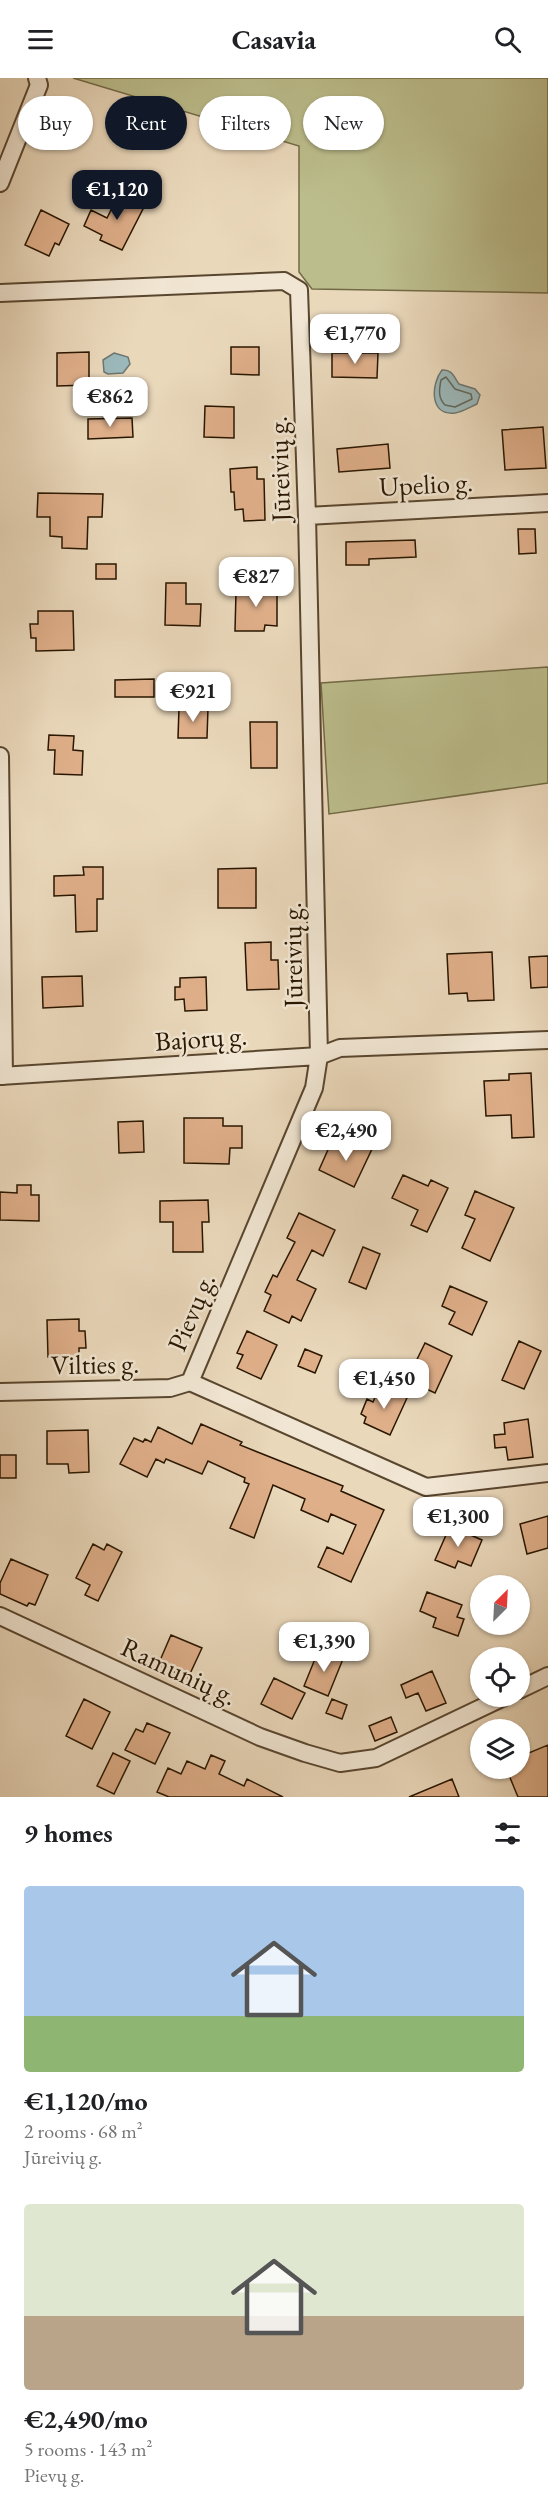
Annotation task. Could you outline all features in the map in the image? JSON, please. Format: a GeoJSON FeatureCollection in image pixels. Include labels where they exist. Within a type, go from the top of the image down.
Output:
{"type":"FeatureCollection","features":[{"type":"Feature","properties":{"kind":"street"},"geometry":{"type":"LineString","coordinates":[[0,183],[39,84],[37,78]]}},
{"type":"Feature","properties":{"kind":"street","name":"Jūreivių g."},"geometry":{"type":"LineString","coordinates":[[0,293],[284,281],[299,290],[307,516],[319,1056]]}},
{"type":"Feature","properties":{"kind":"street","name":"Upelio g."},"geometry":{"type":"LineString","coordinates":[[307,516],[548,503]]}},
{"type":"Feature","properties":{"kind":"street"},"geometry":{"type":"LineString","coordinates":[[0,756],[2,1076]]}},
{"type":"Feature","properties":{"kind":"street","name":"Bajorų g."},"geometry":{"type":"LineString","coordinates":[[2,1076],[319,1056],[340,1048],[548,1040]]}},
{"type":"Feature","properties":{"kind":"street","name":"Pievų g."},"geometry":{"type":"LineString","coordinates":[[319,1056],[314,1088],[190,1382],[426,1487],[548,1473]]}},
{"type":"Feature","properties":{"kind":"street","name":"Vilties g."},"geometry":{"type":"LineString","coordinates":[[0,1392],[170,1388],[190,1382]]}},
{"type":"Feature","properties":{"kind":"street","name":"Ramunių g."},"geometry":{"type":"LineString","coordinates":[[0,1616],[260,1737],[305,1754],[340,1762],[376,1758],[483,1707]]}},
{"type":"Feature","properties":{"kind":"street"},"geometry":{"type":"LineString","coordinates":[[530,1685],[548,1676]]}},
{"type":"Feature","properties":{"kind":"green space"},"geometry":{"type":"Polygon","coordinates":[[[73,78],[548,78],[548,293],[312,289],[299,272],[299,146],[291,144],[291,96],[199,96],[199,116],[187,112],[187,96],[133,96],[73,78]]]}},
{"type":"Feature","properties":{"kind":"green space"},"geometry":{"type":"Polygon","coordinates":[[[548,667],[548,783],[329,814],[321,683],[548,667]]]}},
{"type":"Feature","properties":{"kind":"water"},"geometry":{"type":"Polygon","coordinates":[[[114,353],[128,357],[130,364],[123,373],[104,372],[103,360],[114,353]]]}},
{"type":"Feature","properties":{"kind":"water"},"geometry":{"type":"Polygon","coordinates":[[[442,370],[450,372],[459,384],[475,389],[480,395],[477,404],[455,413],[440,410],[434,391],[442,370]]]}},
{"type":"Feature","properties":{"kind":"building"},"geometry":{"type":"Polygon","coordinates":[[[120,192],[145,205],[122,250],[100,240],[102,235],[84,226],[91,210],[107,218],[120,192]]]}},
{"type":"Feature","properties":{"kind":"building"},"geometry":{"type":"Polygon","coordinates":[[[41,210],[69,224],[59,245],[55,243],[49,256],[25,245],[41,210]]]}},
{"type":"Feature","properties":{"kind":"building"},"geometry":{"type":"Polygon","coordinates":[[[231,347],[259,347],[259,375],[231,374],[231,347]]]}},
{"type":"Feature","properties":{"kind":"building"},"geometry":{"type":"Polygon","coordinates":[[[89,352],[89,385],[57,386],[57,353],[89,352]]]}},
{"type":"Feature","properties":{"kind":"building"},"geometry":{"type":"Polygon","coordinates":[[[332,353],[378,353],[377,378],[332,377],[332,353]]]}},
{"type":"Feature","properties":{"kind":"building"},"geometry":{"type":"Polygon","coordinates":[[[205,406],[234,407],[234,438],[204,437],[205,406]]]}},
{"type":"Feature","properties":{"kind":"building"},"geometry":{"type":"Polygon","coordinates":[[[132,418],[133,437],[88,439],[88,419],[132,418]]]}},
{"type":"Feature","properties":{"kind":"building"},"geometry":{"type":"Polygon","coordinates":[[[543,427],[546,468],[505,470],[502,430],[543,427]]]}},
{"type":"Feature","properties":{"kind":"building"},"geometry":{"type":"Polygon","coordinates":[[[388,444],[390,468],[339,472],[337,449],[388,444]]]}},
{"type":"Feature","properties":{"kind":"building"},"geometry":{"type":"Polygon","coordinates":[[[257,467],[257,479],[264,479],[265,520],[244,521],[243,509],[235,510],[230,469],[257,467]]]}},
{"type":"Feature","properties":{"kind":"building"},"geometry":{"type":"Polygon","coordinates":[[[38,493],[103,494],[102,517],[88,517],[87,549],[62,548],[62,537],[50,536],[50,517],[37,517],[38,493]]]}},
{"type":"Feature","properties":{"kind":"building"},"geometry":{"type":"Polygon","coordinates":[[[518,529],[535,529],[536,553],[519,554],[518,529]]]}},
{"type":"Feature","properties":{"kind":"building"},"geometry":{"type":"Polygon","coordinates":[[[415,540],[416,557],[369,559],[369,565],[346,565],[346,542],[415,540]]]}},
{"type":"Feature","properties":{"kind":"building"},"geometry":{"type":"Polygon","coordinates":[[[96,564],[116,564],[116,579],[96,579],[96,564]]]}},
{"type":"Feature","properties":{"kind":"building"},"geometry":{"type":"Polygon","coordinates":[[[166,583],[186,583],[186,604],[201,604],[200,626],[165,625],[166,583]]]}},
{"type":"Feature","properties":{"kind":"building"},"geometry":{"type":"Polygon","coordinates":[[[241,585],[277,586],[277,626],[265,625],[264,631],[235,631],[236,592],[241,592],[241,585]]]}},
{"type":"Feature","properties":{"kind":"building"},"geometry":{"type":"Polygon","coordinates":[[[38,611],[73,611],[74,650],[36,651],[36,638],[31,638],[30,624],[38,624],[38,611]]]}},
{"type":"Feature","properties":{"kind":"building"},"geometry":{"type":"Polygon","coordinates":[[[154,679],[154,697],[115,697],[115,680],[154,679]]]}},
{"type":"Feature","properties":{"kind":"building"},"geometry":{"type":"Polygon","coordinates":[[[179,708],[208,708],[207,738],[178,738],[179,708]]]}},
{"type":"Feature","properties":{"kind":"building"},"geometry":{"type":"Polygon","coordinates":[[[250,722],[277,722],[277,768],[251,768],[250,722]]]}},
{"type":"Feature","properties":{"kind":"building"},"geometry":{"type":"Polygon","coordinates":[[[49,735],[74,736],[73,750],[83,751],[82,775],[54,774],[55,750],[48,750],[49,735]]]}},
{"type":"Feature","properties":{"kind":"building"},"geometry":{"type":"Polygon","coordinates":[[[83,867],[103,867],[103,899],[97,899],[97,931],[76,932],[75,895],[54,896],[54,876],[84,875],[83,867]]]}},
{"type":"Feature","properties":{"kind":"building"},"geometry":{"type":"Polygon","coordinates":[[[256,868],[256,908],[218,908],[218,869],[256,868]]]}},
{"type":"Feature","properties":{"kind":"building"},"geometry":{"type":"Polygon","coordinates":[[[271,942],[271,960],[278,960],[279,989],[247,990],[245,943],[271,942]]]}},
{"type":"Feature","properties":{"kind":"building"},"geometry":{"type":"Polygon","coordinates":[[[492,952],[494,1000],[468,1001],[467,993],[449,994],[447,954],[492,952]]]}},
{"type":"Feature","properties":{"kind":"building"},"geometry":{"type":"Polygon","coordinates":[[[548,956],[548,987],[531,988],[529,957],[548,956]]]}},
{"type":"Feature","properties":{"kind":"building"},"geometry":{"type":"Polygon","coordinates":[[[82,976],[83,1006],[43,1008],[42,977],[82,976]]]}},
{"type":"Feature","properties":{"kind":"building"},"geometry":{"type":"Polygon","coordinates":[[[206,977],[207,1010],[185,1011],[184,999],[175,1000],[175,987],[180,987],[180,978],[206,977]]]}},
{"type":"Feature","properties":{"kind":"building"},"geometry":{"type":"Polygon","coordinates":[[[531,1073],[534,1137],[512,1138],[511,1115],[486,1116],[484,1081],[509,1080],[509,1074],[531,1073]]]}},
{"type":"Feature","properties":{"kind":"building"},"geometry":{"type":"Polygon","coordinates":[[[184,1118],[223,1118],[223,1126],[242,1126],[242,1148],[230,1148],[229,1164],[184,1163],[184,1118]]]}},
{"type":"Feature","properties":{"kind":"building"},"geometry":{"type":"Polygon","coordinates":[[[143,1121],[144,1152],[119,1153],[118,1122],[143,1121]]]}},
{"type":"Feature","properties":{"kind":"building"},"geometry":{"type":"Polygon","coordinates":[[[348,1138],[372,1149],[354,1187],[319,1170],[331,1143],[349,1151],[348,1138]]]}},
{"type":"Feature","properties":{"kind":"building"},"geometry":{"type":"Polygon","coordinates":[[[403,1175],[428,1186],[431,1180],[448,1188],[427,1232],[411,1225],[418,1210],[392,1198],[403,1175]]]}},
{"type":"Feature","properties":{"kind":"building"},"geometry":{"type":"Polygon","coordinates":[[[17,1185],[31,1185],[31,1195],[39,1195],[39,1221],[0,1220],[0,1192],[17,1193],[17,1185]]]}},
{"type":"Feature","properties":{"kind":"building"},"geometry":{"type":"Polygon","coordinates":[[[475,1191],[514,1208],[490,1261],[462,1248],[475,1219],[465,1215],[475,1191]]]}},
{"type":"Feature","properties":{"kind":"building"},"geometry":{"type":"Polygon","coordinates":[[[208,1200],[209,1222],[202,1222],[203,1252],[173,1252],[173,1222],[160,1222],[160,1201],[208,1200]]]}},
{"type":"Feature","properties":{"kind":"building"},"geometry":{"type":"Polygon","coordinates":[[[299,1213],[335,1230],[323,1256],[312,1250],[297,1280],[316,1289],[301,1321],[292,1316],[289,1323],[264,1311],[271,1295],[265,1292],[273,1275],[277,1277],[295,1242],[287,1238],[299,1213]]]}},
{"type":"Feature","properties":{"kind":"building"},"geometry":{"type":"Polygon","coordinates":[[[363,1247],[380,1254],[366,1289],[349,1282],[363,1247]]]}},
{"type":"Feature","properties":{"kind":"building"},"geometry":{"type":"Polygon","coordinates":[[[450,1286],[487,1302],[472,1335],[449,1324],[455,1312],[442,1306],[450,1286]]]}},
{"type":"Feature","properties":{"kind":"building"},"geometry":{"type":"Polygon","coordinates":[[[79,1319],[79,1331],[85,1331],[86,1348],[79,1348],[79,1356],[48,1357],[47,1320],[79,1319]]]}},
{"type":"Feature","properties":{"kind":"building"},"geometry":{"type":"Polygon","coordinates":[[[247,1331],[277,1345],[261,1379],[237,1368],[243,1355],[237,1353],[247,1331]]]}},
{"type":"Feature","properties":{"kind":"building"},"geometry":{"type":"Polygon","coordinates":[[[519,1341],[541,1351],[524,1389],[502,1380],[519,1341]]]}},
{"type":"Feature","properties":{"kind":"building"},"geometry":{"type":"Polygon","coordinates":[[[425,1343],[452,1356],[435,1393],[407,1380],[425,1343]]]}},
{"type":"Feature","properties":{"kind":"building"},"geometry":{"type":"Polygon","coordinates":[[[305,1349],[322,1356],[315,1373],[298,1366],[305,1349]]]}},
{"type":"Feature","properties":{"kind":"building"},"geometry":{"type":"Polygon","coordinates":[[[380,1386],[407,1398],[390,1435],[364,1423],[366,1417],[361,1414],[367,1399],[373,1402],[380,1386]]]}},
{"type":"Feature","properties":{"kind":"building"},"geometry":{"type":"Polygon","coordinates":[[[528,1419],[533,1457],[508,1460],[506,1447],[495,1448],[494,1435],[505,1434],[504,1423],[528,1419]]]}},
{"type":"Feature","properties":{"kind":"building"},"geometry":{"type":"Polygon","coordinates":[[[201,1424],[242,1442],[240,1445],[343,1486],[341,1491],[384,1510],[351,1582],[318,1567],[327,1547],[343,1554],[356,1525],[331,1514],[328,1522],[301,1510],[305,1499],[273,1485],[254,1538],[230,1528],[249,1484],[244,1482],[245,1478],[208,1461],[202,1474],[166,1459],[164,1463],[156,1459],[147,1477],[120,1464],[134,1438],[143,1442],[145,1439],[151,1442],[158,1427],[192,1444],[201,1424]]]}},
{"type":"Feature","properties":{"kind":"building"},"geometry":{"type":"Polygon","coordinates":[[[88,1430],[89,1472],[69,1473],[68,1464],[47,1464],[47,1431],[88,1430]]]}},
{"type":"Feature","properties":{"kind":"building"},"geometry":{"type":"Polygon","coordinates":[[[0,1455],[16,1455],[16,1478],[0,1478],[0,1455]]]}},
{"type":"Feature","properties":{"kind":"building"},"geometry":{"type":"Polygon","coordinates":[[[548,1516],[548,1548],[527,1554],[520,1524],[548,1516]]]}},
{"type":"Feature","properties":{"kind":"building"},"geometry":{"type":"Polygon","coordinates":[[[450,1526],[482,1540],[471,1566],[458,1561],[455,1568],[435,1560],[450,1526]]]}},
{"type":"Feature","properties":{"kind":"building"},"geometry":{"type":"Polygon","coordinates":[[[93,1544],[104,1550],[107,1544],[122,1552],[98,1601],[85,1595],[90,1585],[76,1578],[93,1544]]]}},
{"type":"Feature","properties":{"kind":"building"},"geometry":{"type":"Polygon","coordinates":[[[11,1559],[48,1575],[35,1605],[29,1603],[27,1606],[0,1594],[0,1583],[11,1559]]]}},
{"type":"Feature","properties":{"kind":"building"},"geometry":{"type":"Polygon","coordinates":[[[427,1592],[462,1605],[457,1617],[464,1619],[458,1636],[433,1627],[436,1618],[420,1611],[427,1592]]]}},
{"type":"Feature","properties":{"kind":"building"},"geometry":{"type":"Polygon","coordinates":[[[171,1635],[202,1648],[188,1678],[158,1665],[171,1635]]]}},
{"type":"Feature","properties":{"kind":"building"},"geometry":{"type":"Polygon","coordinates":[[[325,1652],[343,1659],[328,1696],[304,1686],[317,1654],[323,1657],[325,1652]]]}},
{"type":"Feature","properties":{"kind":"building"},"geometry":{"type":"Polygon","coordinates":[[[432,1671],[446,1703],[426,1711],[418,1693],[406,1698],[401,1685],[432,1671]]]}},
{"type":"Feature","properties":{"kind":"building"},"geometry":{"type":"Polygon","coordinates":[[[274,1678],[305,1693],[292,1719],[261,1704],[274,1678]]]}},
{"type":"Feature","properties":{"kind":"building"},"geometry":{"type":"Polygon","coordinates":[[[84,1699],[110,1712],[92,1749],[66,1736],[84,1699]]]}},
{"type":"Feature","properties":{"kind":"building"},"geometry":{"type":"Polygon","coordinates":[[[332,1699],[347,1705],[342,1719],[326,1713],[332,1699]]]}},
{"type":"Feature","properties":{"kind":"building"},"geometry":{"type":"Polygon","coordinates":[[[391,1717],[397,1732],[375,1741],[369,1726],[391,1717]]]}},
{"type":"Feature","properties":{"kind":"building"},"geometry":{"type":"Polygon","coordinates":[[[147,1723],[170,1733],[155,1764],[125,1750],[136,1729],[143,1732],[147,1723]]]}},
{"type":"Feature","properties":{"kind":"building"},"geometry":{"type":"Polygon","coordinates":[[[548,1745],[548,1797],[518,1797],[511,1779],[530,1779],[530,1752],[548,1745]]]}},
{"type":"Feature","properties":{"kind":"building"},"geometry":{"type":"Polygon","coordinates":[[[113,1753],[130,1761],[114,1794],[97,1786],[113,1753]]]}},
{"type":"Feature","properties":{"kind":"building"},"geometry":{"type":"Polygon","coordinates":[[[211,1755],[225,1761],[219,1774],[244,1786],[247,1779],[283,1797],[169,1797],[157,1792],[168,1768],[181,1774],[187,1761],[205,1769],[211,1755]]]}},
{"type":"Feature","properties":{"kind":"building"},"geometry":{"type":"Polygon","coordinates":[[[452,1779],[459,1797],[409,1797],[452,1779]]]}}]}
